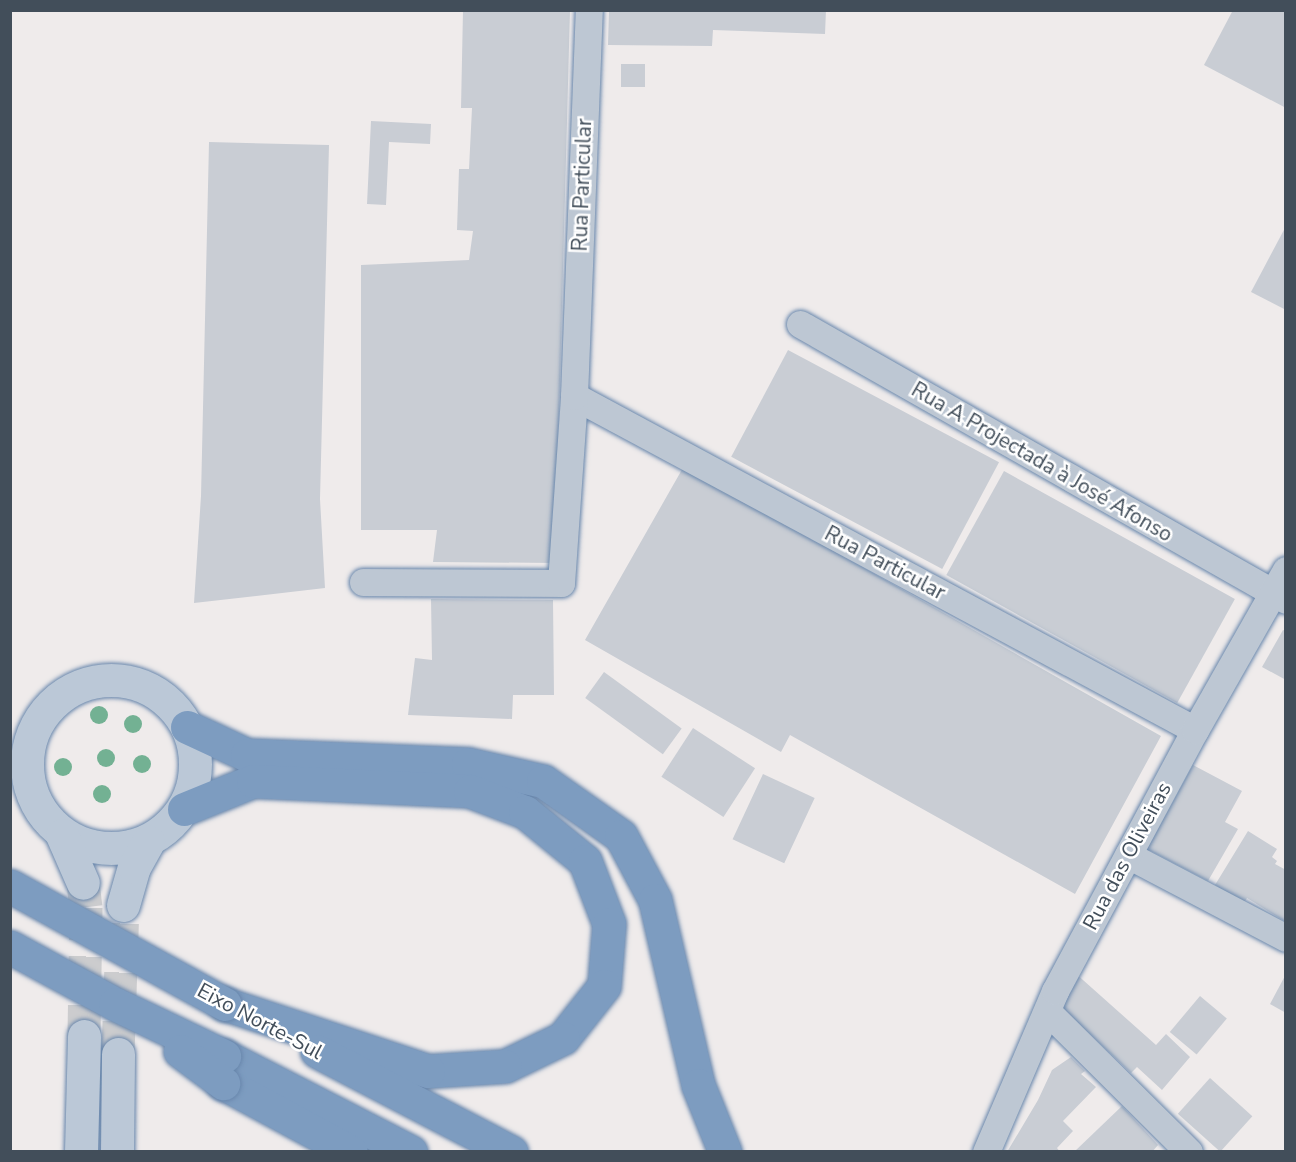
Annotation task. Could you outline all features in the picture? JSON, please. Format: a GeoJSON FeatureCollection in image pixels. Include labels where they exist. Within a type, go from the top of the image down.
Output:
{"type":"FeatureCollection","features":[{"type":"Feature","properties":{"kind":"highway"},"geometry":{"type":"LineString","coordinates":[[188,727],[247,755],[468,764],[543,781],[621,836],[655,900],[698,1085],[725,1152]]}},
{"type":"Feature","properties":{"kind":"highway"},"geometry":{"type":"LineString","coordinates":[[184,809],[253,781],[470,791],[525,812],[585,861],[609,924],[603,986],[563,1038],[505,1066],[428,1071],[225,1004]]}},
{"type":"Feature","properties":{"kind":"highway","name":"Eixo Norte-Sul"},"geometry":{"type":"LineString","coordinates":[[10,886],[225,1004],[511,1152]]}},
{"type":"Feature","properties":{"kind":"highway"},"geometry":{"type":"LineString","coordinates":[[10,947],[115,1004],[224,1069],[351,1152]]}},
{"type":"Feature","properties":{"kind":"highway"},"geometry":{"type":"LineString","coordinates":[[224,1069],[411,1152]]}},
{"type":"Feature","properties":{"kind":"street","name":"Rua Particular"},"geometry":{"type":"LineString","coordinates":[[363,582],[561,583],[574,396],[588,10]]}},
{"type":"Feature","properties":{"kind":"street","name":"Rua A Projectada à José Afonso"},"geometry":{"type":"LineString","coordinates":[[800,324],[1279,597]]}},
{"type":"Feature","properties":{"kind":"street","name":"Rua Particular"},"geometry":{"type":"LineString","coordinates":[[574,396],[1195,730]]}},
{"type":"Feature","properties":{"kind":"street","name":"Rua das Oliveiras"},"geometry":{"type":"LineString","coordinates":[[986,1152],[1047,1011],[1195,730],[1279,597],[1286,570]]}},
{"type":"Feature","properties":{"kind":"street"},"geometry":{"type":"LineString","coordinates":[[10,730],[45,710],[71,688],[104,679],[137,683],[147,688],[167,700],[188,727],[196,754],[194,783],[184,809],[148,842],[134,867],[123,905]]}},
{"type":"Feature","properties":{"kind":"street"},"geometry":{"type":"LineString","coordinates":[[45,710],[29,740],[23,797],[62,835],[89,847],[119,850],[148,842]]}},
{"type":"Feature","properties":{"kind":"street"},"geometry":{"type":"LineString","coordinates":[[62,835],[83,883]]}},
{"type":"Feature","properties":{"kind":"street"},"geometry":{"type":"LineString","coordinates":[[1128,855],[1286,938]]}},
{"type":"Feature","properties":{"kind":"street"},"geometry":{"type":"LineString","coordinates":[[1047,1011],[1190,1152]]}},
{"type":"Feature","properties":{"kind":"street"},"geometry":{"type":"LineString","coordinates":[[81,1152],[84,1036]]}},
{"type":"Feature","properties":{"kind":"street"},"geometry":{"type":"LineString","coordinates":[[117,1152],[118,1054]]}},
{"type":"Feature","properties":{"kind":"building"},"geometry":{"type":"Polygon","coordinates":[[[463,10],[570,10],[555,563],[433,562],[437,530],[361,530],[361,265],[469,260],[473,231],[457,230],[459,169],[469,169],[472,108],[461,108],[463,10]]]}},
{"type":"Feature","properties":{"kind":"building"},"geometry":{"type":"Polygon","coordinates":[[[609,10],[826,10],[825,34],[713,30],[712,46],[608,45],[609,10]]]}},
{"type":"Feature","properties":{"kind":"building"},"geometry":{"type":"Polygon","coordinates":[[[1233,10],[1286,10],[1286,108],[1204,65],[1233,10]]]}},
{"type":"Feature","properties":{"kind":"building"},"geometry":{"type":"Polygon","coordinates":[[[621,64],[645,64],[645,87],[621,87],[621,64]]]}},
{"type":"Feature","properties":{"kind":"building"},"geometry":{"type":"Polygon","coordinates":[[[371,121],[431,124],[430,144],[389,142],[386,205],[367,204],[371,121]]]}},
{"type":"Feature","properties":{"kind":"building"},"geometry":{"type":"Polygon","coordinates":[[[209,142],[329,145],[320,499],[325,588],[194,603],[201,496],[209,142]]]}},
{"type":"Feature","properties":{"kind":"building"},"geometry":{"type":"Polygon","coordinates":[[[1286,226],[1286,310],[1251,292],[1286,226]]]}},
{"type":"Feature","properties":{"kind":"building"},"geometry":{"type":"Polygon","coordinates":[[[788,350],[999,462],[942,569],[731,457],[788,350]]]}},
{"type":"Feature","properties":{"kind":"building"},"geometry":{"type":"Polygon","coordinates":[[[684,466],[1161,736],[1075,894],[790,735],[781,752],[585,640],[684,466]]]}},
{"type":"Feature","properties":{"kind":"building"},"geometry":{"type":"Polygon","coordinates":[[[1004,471],[1235,599],[1177,703],[946,575],[1004,471]]]}},
{"type":"Feature","properties":{"kind":"building"},"geometry":{"type":"Polygon","coordinates":[[[431,599],[553,600],[554,695],[513,695],[512,719],[408,715],[415,658],[432,660],[431,599]]]}},
{"type":"Feature","properties":{"kind":"building"},"geometry":{"type":"Polygon","coordinates":[[[1283,630],[1286,631],[1286,680],[1262,667],[1283,630]]]}},
{"type":"Feature","properties":{"kind":"building"},"geometry":{"type":"Polygon","coordinates":[[[604,672],[682,728],[663,754],[585,698],[604,672]]]}},
{"type":"Feature","properties":{"kind":"building"},"geometry":{"type":"Polygon","coordinates":[[[693,728],[755,768],[723,817],[661,777],[693,728]]]}},
{"type":"Feature","properties":{"kind":"building"},"geometry":{"type":"Polygon","coordinates":[[[1193,765],[1242,791],[1225,822],[1238,829],[1208,881],[1147,849],[1193,765]]]}},
{"type":"Feature","properties":{"kind":"building"},"geometry":{"type":"Polygon","coordinates":[[[763,774],[815,798],[784,863],[733,839],[763,774]]]}},
{"type":"Feature","properties":{"kind":"building"},"geometry":{"type":"Polygon","coordinates":[[[1248,831],[1277,849],[1272,857],[1277,861],[1275,864],[1286,870],[1286,922],[1247,898],[1244,903],[1215,885],[1248,831]]]}},
{"type":"Feature","properties":{"kind":"building"},"geometry":{"type":"Polygon","coordinates":[[[1074,972],[1156,1045],[1166,1034],[1190,1057],[1162,1090],[1137,1067],[1131,1073],[1057,1003],[1074,972]]]}},
{"type":"Feature","properties":{"kind":"building"},"geometry":{"type":"Polygon","coordinates":[[[1286,974],[1286,1013],[1270,1004],[1286,974]]]}},
{"type":"Feature","properties":{"kind":"building"},"geometry":{"type":"Polygon","coordinates":[[[1200,996],[1227,1018],[1197,1055],[1170,1032],[1200,996]]]}},
{"type":"Feature","properties":{"kind":"building"},"geometry":{"type":"Polygon","coordinates":[[[1071,1057],[1085,1071],[1081,1074],[1096,1087],[1063,1121],[1073,1131],[1057,1148],[1060,1152],[1007,1152],[1038,1100],[1052,1070],[1071,1057]]]}},
{"type":"Feature","properties":{"kind":"building"},"geometry":{"type":"Polygon","coordinates":[[[1210,1078],[1252,1116],[1220,1152],[1178,1114],[1210,1078]]]}},
{"type":"Feature","properties":{"kind":"building"},"geometry":{"type":"Polygon","coordinates":[[[1122,1106],[1158,1145],[1152,1152],[1074,1152],[1122,1106]]]}},
{"type":"Feature","properties":{"kind":"tunnel"},"geometry":{"type":"LineString","coordinates":[[83,883],[86,907],[84,1036]]}},
{"type":"Feature","properties":{"kind":"tunnel"},"geometry":{"type":"LineString","coordinates":[[118,1054],[123,905]]}}]}
